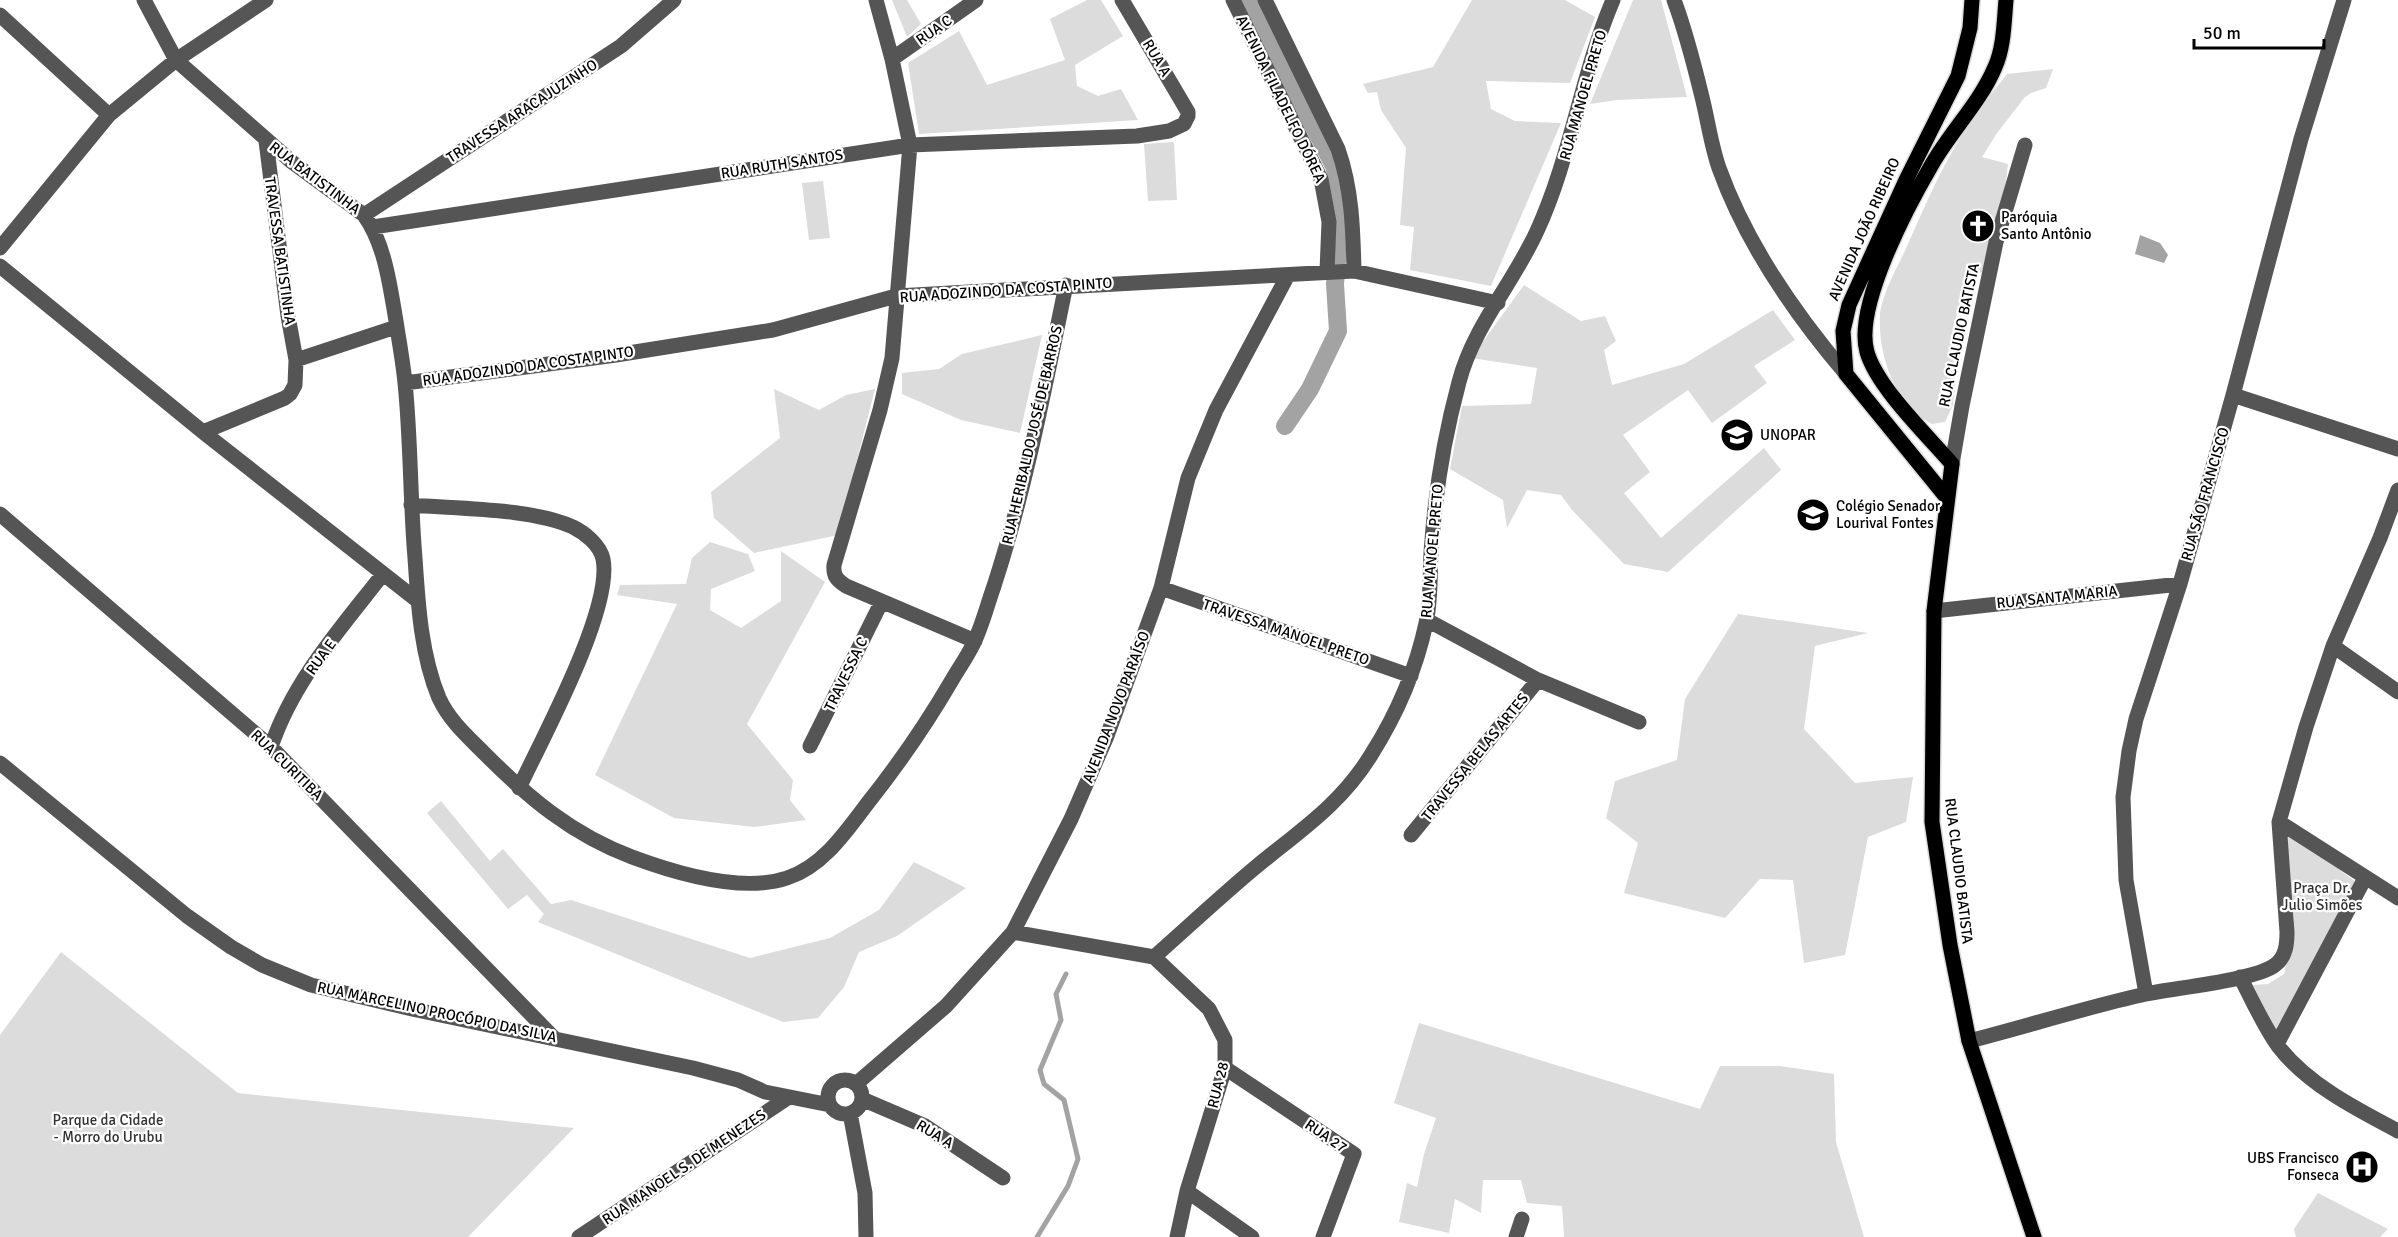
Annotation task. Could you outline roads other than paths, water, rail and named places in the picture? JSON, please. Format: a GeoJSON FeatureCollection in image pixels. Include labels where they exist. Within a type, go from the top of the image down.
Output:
{"type":"FeatureCollection","features":[{"type":"Feature","properties":{"kind":"main road","name":"AVENIDA JOÃO RIBEIRO"},"geometry":{"type":"LineString","coordinates":[[1846,374],[1843,331],[1849,305],[1906,180],[1958,76],[1970,28],[1972,0]]}},
{"type":"Feature","properties":{"kind":"main road","name":"AVENIDA JOÃO RIBEIRO"},"geometry":{"type":"LineString","coordinates":[[1952,464],[1889,391],[1868,354],[1864,328],[1873,288],[1931,166],[1996,66],[2002,40],[2006,0]]}},
{"type":"Feature","properties":{"kind":"main road"},"geometry":{"type":"LineString","coordinates":[[1846,374],[1947,498]]}},
{"type":"Feature","properties":{"kind":"main road"},"geometry":{"type":"LineString","coordinates":[[1947,498],[1952,464]]}},
{"type":"Feature","properties":{"kind":"main road","name":"RUA CLAUDIO BATISTA"},"geometry":{"type":"LineString","coordinates":[[1947,498],[1934,611],[1932,822],[1950,945],[1969,1041],[2034,1237]]}},
{"type":"Feature","properties":{"kind":"street","name":"RUA BATISTINHA"},"geometry":{"type":"LineString","coordinates":[[144,0],[176,60],[266,141],[369,221],[391,289],[405,383],[411,505]]}},
{"type":"Feature","properties":{"kind":"street"},"geometry":{"type":"LineString","coordinates":[[0,248],[109,115],[176,60],[266,0]]}},
{"type":"Feature","properties":{"kind":"street"},"geometry":{"type":"LineString","coordinates":[[876,0],[892,59],[910,145],[892,358],[834,564],[835,576],[841,583],[881,603],[975,641]]}},
{"type":"Feature","properties":{"kind":"street","name":"RUA C"},"geometry":{"type":"LineString","coordinates":[[892,59],[976,0]]}},
{"type":"Feature","properties":{"kind":"street","name":"RUA A"},"geometry":{"type":"LineString","coordinates":[[1122,0],[1186,108],[1188,116]]}},
{"type":"Feature","properties":{"kind":"street","name":"AVENIDA FILADELFO DÓREA"},"geometry":{"type":"LineString","coordinates":[[1233,0],[1321,179],[1329,222],[1329,271]]}},
{"type":"Feature","properties":{"kind":"street","name":"AVENIDA FILADELFO DÓREA"},"geometry":{"type":"LineString","coordinates":[[1265,0],[1344,165],[1352,200],[1352,271]]}},
{"type":"Feature","properties":{"kind":"street","name":"RUA MANOEL PRETO"},"geometry":{"type":"LineString","coordinates":[[1154,957],[1251,871],[1308,827],[1337,800],[1371,755],[1412,676],[1427,620],[1436,496],[1459,379],[1470,350],[1537,231],[1557,180],[1613,0]]}},
{"type":"Feature","properties":{"kind":"street"},"geometry":{"type":"LineString","coordinates":[[1674,0],[1693,63],[1719,167],[1731,197],[1770,270],[1807,325],[1846,374]]}},
{"type":"Feature","properties":{"kind":"street","name":"RUA SÃO FRANCISCO"},"geometry":{"type":"LineString","coordinates":[[2146,994],[2126,880],[2123,797],[2136,719],[2180,584],[2301,139],[2344,0]]}},
{"type":"Feature","properties":{"kind":"street","name":"TRAVESSA ARACAJUZINHO"},"geometry":{"type":"LineString","coordinates":[[369,221],[621,46],[671,1]]}},
{"type":"Feature","properties":{"kind":"street"},"geometry":{"type":"LineString","coordinates":[[0,15],[109,115]]}},
{"type":"Feature","properties":{"kind":"street","name":"RUA RUTH SANTOS"},"geometry":{"type":"LineString","coordinates":[[369,221],[910,145],[1137,136],[1177,129],[1184,124],[1188,116]]}},
{"type":"Feature","properties":{"kind":"street","name":"TRAVESSA BATISTINHA"},"geometry":{"type":"LineString","coordinates":[[203,432],[288,396],[295,385],[296,360],[288,316],[266,141]]}},
{"type":"Feature","properties":{"kind":"street","name":"RUA CLAUDIO BATISTA"},"geometry":{"type":"LineString","coordinates":[[1952,464],[1996,242],[2025,145]]}},
{"type":"Feature","properties":{"kind":"street"},"geometry":{"type":"LineString","coordinates":[[0,266],[203,432],[418,601]]}},
{"type":"Feature","properties":{"kind":"street","name":"RUA ADOZINDO DA COSTA PINTO"},"geometry":{"type":"LineString","coordinates":[[405,383],[616,355],[772,330],[897,296],[1352,271],[1498,303]]}},
{"type":"Feature","properties":{"kind":"street","name":"AVENIDA NOVO PARAÍSO"},"geometry":{"type":"LineString","coordinates":[[859,1092],[946,1006],[1013,932],[1071,819],[1107,736],[1161,588],[1188,478],[1216,410],[1288,275]]}},
{"type":"Feature","properties":{"kind":"street","name":"RUA HERIBALDO JOSÉ DE BARROS"},"geometry":{"type":"LineString","coordinates":[[418,601],[428,661],[445,709],[463,732],[519,788],[561,822],[593,840],[644,861],[723,881],[758,883],[784,879],[802,872],[843,834],[881,786],[937,705],[975,641],[1021,495],[1066,285]]}},
{"type":"Feature","properties":{"kind":"street"},"geometry":{"type":"LineString","coordinates":[[296,360],[396,327]]}},
{"type":"Feature","properties":{"kind":"street"},"geometry":{"type":"LineString","coordinates":[[2233,395],[2398,449]]}},
{"type":"Feature","properties":{"kind":"street"},"geometry":{"type":"LineString","coordinates":[[1969,1041],[2146,994],[2240,977],[2276,964],[2287,945],[2279,822],[2306,727],[2333,646],[2380,538],[2398,490]]}},
{"type":"Feature","properties":{"kind":"street"},"geometry":{"type":"LineString","coordinates":[[418,601],[411,505],[484,510],[551,519],[585,535],[593,542],[603,558],[603,583],[591,633],[519,788]]}},
{"type":"Feature","properties":{"kind":"street","name":"RUA CURITIBA"},"geometry":{"type":"LineString","coordinates":[[0,514],[271,747],[554,1038]]}},
{"type":"Feature","properties":{"kind":"street","name":"RUA E"},"geometry":{"type":"LineString","coordinates":[[271,747],[282,717],[306,676],[383,574]]}},
{"type":"Feature","properties":{"kind":"street","name":"RUA SANTA MARIA"},"geometry":{"type":"LineString","coordinates":[[1934,611],[2180,584]]}},
{"type":"Feature","properties":{"kind":"street","name":"TRAVESSA MANOEL PRETO"},"geometry":{"type":"LineString","coordinates":[[1161,588],[1412,676]]}},
{"type":"Feature","properties":{"kind":"street","name":"TRAVESSA C"},"geometry":{"type":"LineString","coordinates":[[810,746],[881,603]]}},
{"type":"Feature","properties":{"kind":"street","name":"TRAVESSA BELAS ARTES"},"geometry":{"type":"LineString","coordinates":[[1427,620],[1538,680],[1639,722]]}},
{"type":"Feature","properties":{"kind":"street"},"geometry":{"type":"LineString","coordinates":[[2333,646],[2398,692]]}},
{"type":"Feature","properties":{"kind":"street","name":"TRAVESSA BELAS ARTES"},"geometry":{"type":"LineString","coordinates":[[1411,835],[1538,680]]}},
{"type":"Feature","properties":{"kind":"street","name":"RUA MARCELINO PROCÓPIO DA SILVA"},"geometry":{"type":"LineString","coordinates":[[0,763],[187,915],[231,947],[262,965],[311,985],[412,1009],[693,1068],[738,1080],[765,1092],[830,1105]]}},
{"type":"Feature","properties":{"kind":"street"},"geometry":{"type":"LineString","coordinates":[[2279,822],[2398,898]]}},
{"type":"Feature","properties":{"kind":"street"},"geometry":{"type":"LineString","coordinates":[[2277,1044],[2365,878]]}},
{"type":"Feature","properties":{"kind":"street"},"geometry":{"type":"LineString","coordinates":[[1013,932],[1154,957]]}},
{"type":"Feature","properties":{"kind":"street","name":"RUA 28"},"geometry":{"type":"LineString","coordinates":[[1154,957],[1209,1009],[1225,1040],[1225,1068],[1187,1191],[1177,1237]]}},
{"type":"Feature","properties":{"kind":"street"},"geometry":{"type":"LineString","coordinates":[[2240,977],[2277,1044],[2295,1065],[2313,1080],[2398,1131]]}},
{"type":"Feature","properties":{"kind":"street","name":"RUA 27"},"geometry":{"type":"LineString","coordinates":[[1225,1068],[1354,1154],[1323,1237]]}},
{"type":"Feature","properties":{"kind":"street"},"geometry":{"type":"LineString","coordinates":[[846,1080],[859,1092],[858,1109],[850,1113],[836,1112],[830,1105],[828,1095],[836,1083],[846,1080]]}},
{"type":"Feature","properties":{"kind":"street","name":"RUA A"},"geometry":{"type":"LineString","coordinates":[[859,1092],[925,1126],[1003,1178]]}},
{"type":"Feature","properties":{"kind":"street","name":"RUA MANOEL S. DE MENEZES"},"geometry":{"type":"LineString","coordinates":[[579,1237],[789,1096]]}},
{"type":"Feature","properties":{"kind":"street"},"geometry":{"type":"LineString","coordinates":[[850,1113],[865,1193],[866,1237]]}},
{"type":"Feature","properties":{"kind":"street"},"geometry":{"type":"LineString","coordinates":[[1187,1191],[1252,1237]]}},
{"type":"Feature","properties":{"kind":"street"},"geometry":{"type":"LineString","coordinates":[[1516,1237],[1522,1219]]}},
{"type":"Feature","properties":{"kind":"waterway"},"geometry":{"type":"LineString","coordinates":[[1249,0],[1335,168],[1339,237],[1335,284],[1338,331],[1310,389],[1285,426]]}},
{"type":"Feature","properties":{"kind":"waterway"},"geometry":{"type":"LineString","coordinates":[[1037,1237],[1068,1186],[1078,1159],[1064,1100],[1044,1084],[1040,1070],[1061,1020],[1056,994],[1066,974]]}},
{"type":"Feature","properties":{"kind":"place","name":"Paróquia Santo Antônio"},"geometry":{"type":"Point","coordinates":[1978,226]}},
{"type":"Feature","properties":{"kind":"place","name":"UNOPAR"},"geometry":{"type":"Point","coordinates":[1737,435]}},
{"type":"Feature","properties":{"kind":"place","name":"Colégio Senador Lourival Fontes"},"geometry":{"type":"Point","coordinates":[1813,515]}},
{"type":"Feature","properties":{"kind":"place","name":"UBS Francisco Fonseca"},"geometry":{"type":"Point","coordinates":[2362,1167]}},
{"type":"Feature","properties":{"kind":"park label","name":"Praça Dr. Julio Simões"},"geometry":{"type":"Point","coordinates":[2322,896]}},
{"type":"Feature","properties":{"kind":"park label","name":"Parque da Cidade - Morro do Urubu"},"geometry":{"type":"Point","coordinates":[108,1128]}}]}
